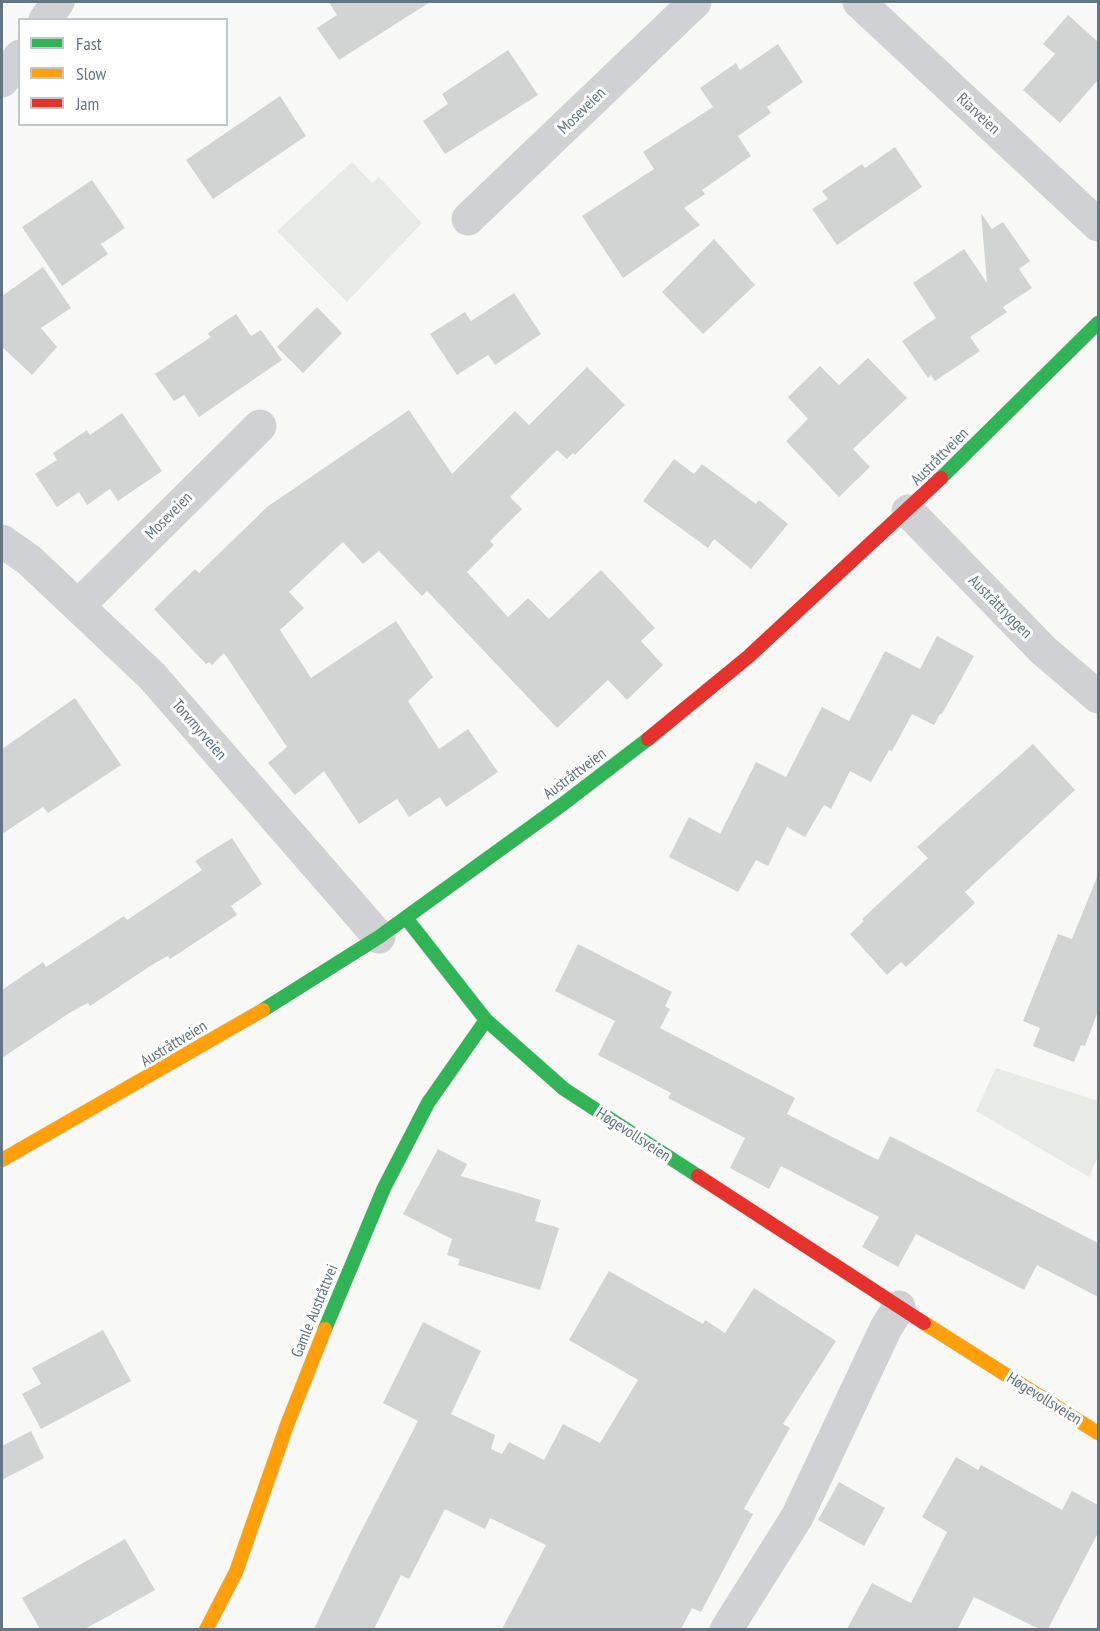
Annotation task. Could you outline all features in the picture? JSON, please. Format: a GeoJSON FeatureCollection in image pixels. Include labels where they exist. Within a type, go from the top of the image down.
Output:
{"type":"FeatureCollection","features":[{"type":"Feature","properties":{"kind":"street"},"geometry":{"type":"LineString","coordinates":[[46,18],[58,2]]}},
{"type":"Feature","properties":{"kind":"street","name":"Moseveien"},"geometry":{"type":"LineString","coordinates":[[468,219],[695,2]]}},
{"type":"Feature","properties":{"kind":"street","name":"Riarveien"},"geometry":{"type":"LineString","coordinates":[[859,2],[1098,225]]}},
{"type":"Feature","properties":{"kind":"street"},"geometry":{"type":"LineString","coordinates":[[2,81],[18,59]]}},
{"type":"Feature","properties":{"kind":"street","name":"Austråttveien"},"geometry":{"type":"LineString","coordinates":[[2,1160],[218,1038],[379,936],[563,804],[658,731],[748,657],[908,511],[1098,323]]}},
{"type":"Feature","properties":{"kind":"street","name":"Moseveien"},"geometry":{"type":"LineString","coordinates":[[79,605],[260,426]]}},
{"type":"Feature","properties":{"kind":"street","name":"Austråttryggen"},"geometry":{"type":"LineString","coordinates":[[908,511],[1043,650],[1098,697]]}},
{"type":"Feature","properties":{"kind":"street","name":"Torvmyrveien"},"geometry":{"type":"LineString","coordinates":[[2,541],[29,561],[79,605],[152,676],[379,936]]}},
{"type":"Feature","properties":{"kind":"street","name":"Høgevollsveien"},"geometry":{"type":"LineString","coordinates":[[406,918],[486,1020],[564,1089],[899,1307],[1098,1433]]}},
{"type":"Feature","properties":{"kind":"street","name":"Gamle Austråttvei"},"geometry":{"type":"LineString","coordinates":[[206,1629],[236,1572],[287,1425],[341,1287],[384,1188],[428,1103],[486,1020]]}},
{"type":"Feature","properties":{"kind":"street"},"geometry":{"type":"LineString","coordinates":[[726,1629],[797,1517],[886,1328],[899,1307]]}},
{"type":"Feature","properties":{"kind":"shaded area"},"geometry":{"type":"Polygon","coordinates":[[[352,162],[372,183],[379,177],[422,223],[347,302],[277,231],[352,162]]]}},
{"type":"Feature","properties":{"kind":"shaded area"},"geometry":{"type":"Polygon","coordinates":[[[996,1068],[1098,1101],[1098,1156],[1089,1177],[976,1111],[996,1068]]]}},
{"type":"Feature","properties":{"kind":"building"},"geometry":{"type":"Polygon","coordinates":[[[329,2],[430,2],[339,60],[317,28],[337,15],[329,2]]]}},
{"type":"Feature","properties":{"kind":"building"},"geometry":{"type":"Polygon","coordinates":[[[1068,15],[1098,42],[1098,80],[1060,123],[1023,90],[1055,54],[1043,44],[1068,15]]]}},
{"type":"Feature","properties":{"kind":"building"},"geometry":{"type":"Polygon","coordinates":[[[778,44],[803,82],[767,107],[771,113],[738,136],[751,156],[702,190],[705,194],[684,208],[700,225],[623,278],[582,216],[654,169],[643,152],[713,107],[700,88],[736,63],[740,70],[778,44]]]}},
{"type":"Feature","properties":{"kind":"building"},"geometry":{"type":"Polygon","coordinates":[[[508,50],[538,95],[445,154],[423,121],[448,104],[442,94],[508,50]]]}},
{"type":"Feature","properties":{"kind":"building"},"geometry":{"type":"Polygon","coordinates":[[[280,96],[306,136],[213,199],[186,160],[280,96]]]}},
{"type":"Feature","properties":{"kind":"building"},"geometry":{"type":"Polygon","coordinates":[[[895,147],[922,187],[837,245],[812,209],[828,199],[822,191],[862,164],[865,168],[895,147]]]}},
{"type":"Feature","properties":{"kind":"building"},"geometry":{"type":"Polygon","coordinates":[[[92,180],[125,228],[101,244],[108,254],[62,286],[22,227],[92,180]]]}},
{"type":"Feature","properties":{"kind":"building"},"geometry":{"type":"Polygon","coordinates":[[[981,213],[992,229],[1003,222],[1030,261],[1019,269],[1032,288],[1003,307],[1007,312],[970,337],[980,351],[935,381],[931,375],[928,378],[902,341],[936,318],[913,283],[964,249],[987,283],[981,213]]]}},
{"type":"Feature","properties":{"kind":"building"},"geometry":{"type":"Polygon","coordinates":[[[714,239],[755,285],[703,334],[662,292],[714,239]]]}},
{"type":"Feature","properties":{"kind":"building"},"geometry":{"type":"Polygon","coordinates":[[[43,267],[71,308],[41,328],[57,347],[32,375],[2,347],[2,296],[43,267]]]}},
{"type":"Feature","properties":{"kind":"building"},"geometry":{"type":"Polygon","coordinates":[[[514,293],[541,334],[495,365],[488,355],[457,375],[430,334],[465,312],[471,321],[514,293]]]}},
{"type":"Feature","properties":{"kind":"building"},"geometry":{"type":"Polygon","coordinates":[[[317,307],[342,333],[303,373],[277,347],[317,307]]]}},
{"type":"Feature","properties":{"kind":"building"},"geometry":{"type":"Polygon","coordinates":[[[236,314],[251,336],[261,330],[282,360],[199,417],[184,395],[174,401],[155,374],[211,337],[208,333],[236,314]]]}},
{"type":"Feature","properties":{"kind":"building"},"geometry":{"type":"Polygon","coordinates":[[[868,358],[907,398],[853,449],[870,467],[839,497],[786,441],[808,419],[788,397],[820,366],[839,385],[868,358]]]}},
{"type":"Feature","properties":{"kind":"building"},"geometry":{"type":"Polygon","coordinates":[[[587,367],[625,405],[575,455],[573,453],[567,459],[557,450],[510,497],[522,509],[490,541],[494,545],[467,572],[508,617],[528,598],[549,619],[601,570],[655,628],[641,641],[663,665],[627,700],[608,680],[557,728],[427,591],[422,596],[379,551],[363,564],[343,542],[289,592],[304,608],[280,630],[311,678],[396,621],[433,677],[408,701],[439,749],[468,729],[498,772],[446,807],[440,797],[409,817],[397,799],[359,824],[324,771],[295,795],[268,763],[287,747],[224,653],[212,665],[209,662],[206,664],[154,609],[195,569],[199,573],[267,507],[409,410],[452,474],[515,411],[529,425],[587,367]]]}},
{"type":"Feature","properties":{"kind":"building"},"geometry":{"type":"Polygon","coordinates":[[[122,413],[162,471],[118,501],[110,489],[87,505],[79,492],[57,507],[35,474],[57,460],[53,453],[87,430],[90,435],[122,413]]]}},
{"type":"Feature","properties":{"kind":"building"},"geometry":{"type":"Polygon","coordinates":[[[674,459],[694,474],[702,464],[756,504],[759,500],[788,524],[751,569],[714,539],[708,548],[643,501],[674,459]]]}},
{"type":"Feature","properties":{"kind":"building"},"geometry":{"type":"Polygon","coordinates":[[[937,636],[974,656],[942,714],[934,725],[912,714],[892,751],[889,750],[871,782],[850,771],[831,809],[824,805],[805,837],[787,827],[768,866],[756,860],[738,892],[669,857],[689,817],[720,834],[756,762],[786,777],[822,707],[849,721],[885,651],[920,669],[937,636]]]}},
{"type":"Feature","properties":{"kind":"building"},"geometry":{"type":"Polygon","coordinates":[[[75,698],[121,765],[48,813],[43,807],[2,834],[2,749],[75,698]]]}},
{"type":"Feature","properties":{"kind":"building"},"geometry":{"type":"Polygon","coordinates":[[[1033,744],[1075,790],[965,892],[975,903],[906,967],[901,962],[887,975],[850,934],[864,921],[862,919],[928,858],[917,847],[1033,744]]]}},
{"type":"Feature","properties":{"kind":"building"},"geometry":{"type":"Polygon","coordinates":[[[232,838],[262,884],[231,906],[237,915],[170,959],[168,956],[155,963],[90,1006],[88,1003],[71,1012],[2,1058],[2,990],[43,962],[46,967],[124,916],[127,920],[202,870],[195,861],[232,838]]]}},
{"type":"Feature","properties":{"kind":"building"},"geometry":{"type":"Polygon","coordinates":[[[1097,877],[1098,1011],[1085,1046],[1081,1045],[1074,1062],[1033,1046],[1040,1028],[1023,1021],[1058,934],[1072,939],[1097,877]]]}},
{"type":"Feature","properties":{"kind":"building"},"geometry":{"type":"Polygon","coordinates":[[[578,944],[672,992],[665,1006],[670,1009],[660,1028],[795,1098],[787,1114],[878,1160],[890,1136],[1098,1243],[1098,1297],[1037,1265],[1024,1290],[916,1234],[898,1267],[862,1247],[879,1217],[781,1166],[769,1189],[730,1168],[745,1138],[668,1098],[671,1093],[598,1055],[615,1021],[555,991],[578,944]]]}},
{"type":"Feature","properties":{"kind":"building"},"geometry":{"type":"Polygon","coordinates":[[[438,1149],[467,1164],[461,1176],[541,1200],[535,1221],[559,1228],[540,1290],[458,1265],[460,1259],[447,1255],[452,1239],[403,1214],[438,1149]]]}},
{"type":"Feature","properties":{"kind":"building"},"geometry":{"type":"Polygon","coordinates":[[[609,1271],[703,1324],[705,1320],[725,1333],[754,1288],[836,1341],[783,1424],[790,1428],[744,1509],[753,1514],[701,1612],[692,1608],[681,1629],[502,1629],[546,1545],[490,1518],[485,1529],[445,1509],[409,1579],[401,1575],[374,1629],[314,1629],[418,1421],[383,1403],[423,1322],[481,1351],[451,1414],[495,1435],[491,1449],[502,1454],[509,1442],[544,1460],[563,1424],[600,1443],[638,1380],[569,1340],[609,1271]]]}},
{"type":"Feature","properties":{"kind":"building"},"geometry":{"type":"Polygon","coordinates":[[[103,1330],[131,1381],[41,1429],[22,1394],[41,1384],[32,1368],[103,1330]]]}},
{"type":"Feature","properties":{"kind":"building"},"geometry":{"type":"Polygon","coordinates":[[[31,1431],[44,1458],[2,1480],[2,1446],[31,1431]]]}},
{"type":"Feature","properties":{"kind":"building"},"geometry":{"type":"Polygon","coordinates":[[[956,1457],[978,1470],[981,1465],[1062,1510],[1072,1491],[1098,1505],[1098,1533],[1048,1629],[1039,1629],[974,1597],[958,1628],[962,1629],[847,1629],[872,1583],[911,1603],[947,1532],[922,1517],[956,1457]]]}},
{"type":"Feature","properties":{"kind":"building"},"geometry":{"type":"Polygon","coordinates":[[[839,1482],[885,1508],[864,1546],[818,1520],[839,1482]]]}},
{"type":"Feature","properties":{"kind":"building"},"geometry":{"type":"Polygon","coordinates":[[[125,1539],[155,1590],[85,1629],[40,1629],[22,1598],[125,1539]]]}},
{"type":"Feature","properties":{"kind":"traffic: fast"},"geometry":{"type":"LineString","coordinates":[[941,478],[1098,323]]}},
{"type":"Feature","properties":{"kind":"traffic: fast"},"geometry":{"type":"LineString","coordinates":[[263,1010],[379,937],[563,804],[648,739]]}},
{"type":"Feature","properties":{"kind":"traffic: fast"},"geometry":{"type":"LineString","coordinates":[[406,918],[486,1020],[564,1089],[698,1176]]}},
{"type":"Feature","properties":{"kind":"traffic: fast"},"geometry":{"type":"LineString","coordinates":[[325,1329],[384,1188],[428,1103],[486,1020]]}},
{"type":"Feature","properties":{"kind":"traffic: slow"},"geometry":{"type":"LineString","coordinates":[[2,1160],[263,1010]]}},
{"type":"Feature","properties":{"kind":"traffic: slow"},"geometry":{"type":"LineString","coordinates":[[924,1323],[1098,1433]]}},
{"type":"Feature","properties":{"kind":"traffic: slow"},"geometry":{"type":"LineString","coordinates":[[206,1630],[236,1572],[287,1425],[325,1329]]}},
{"type":"Feature","properties":{"kind":"traffic: jam"},"geometry":{"type":"LineString","coordinates":[[648,739],[748,657],[941,478]]}},
{"type":"Feature","properties":{"kind":"traffic: jam"},"geometry":{"type":"LineString","coordinates":[[698,1176],[924,1323]]}}]}
